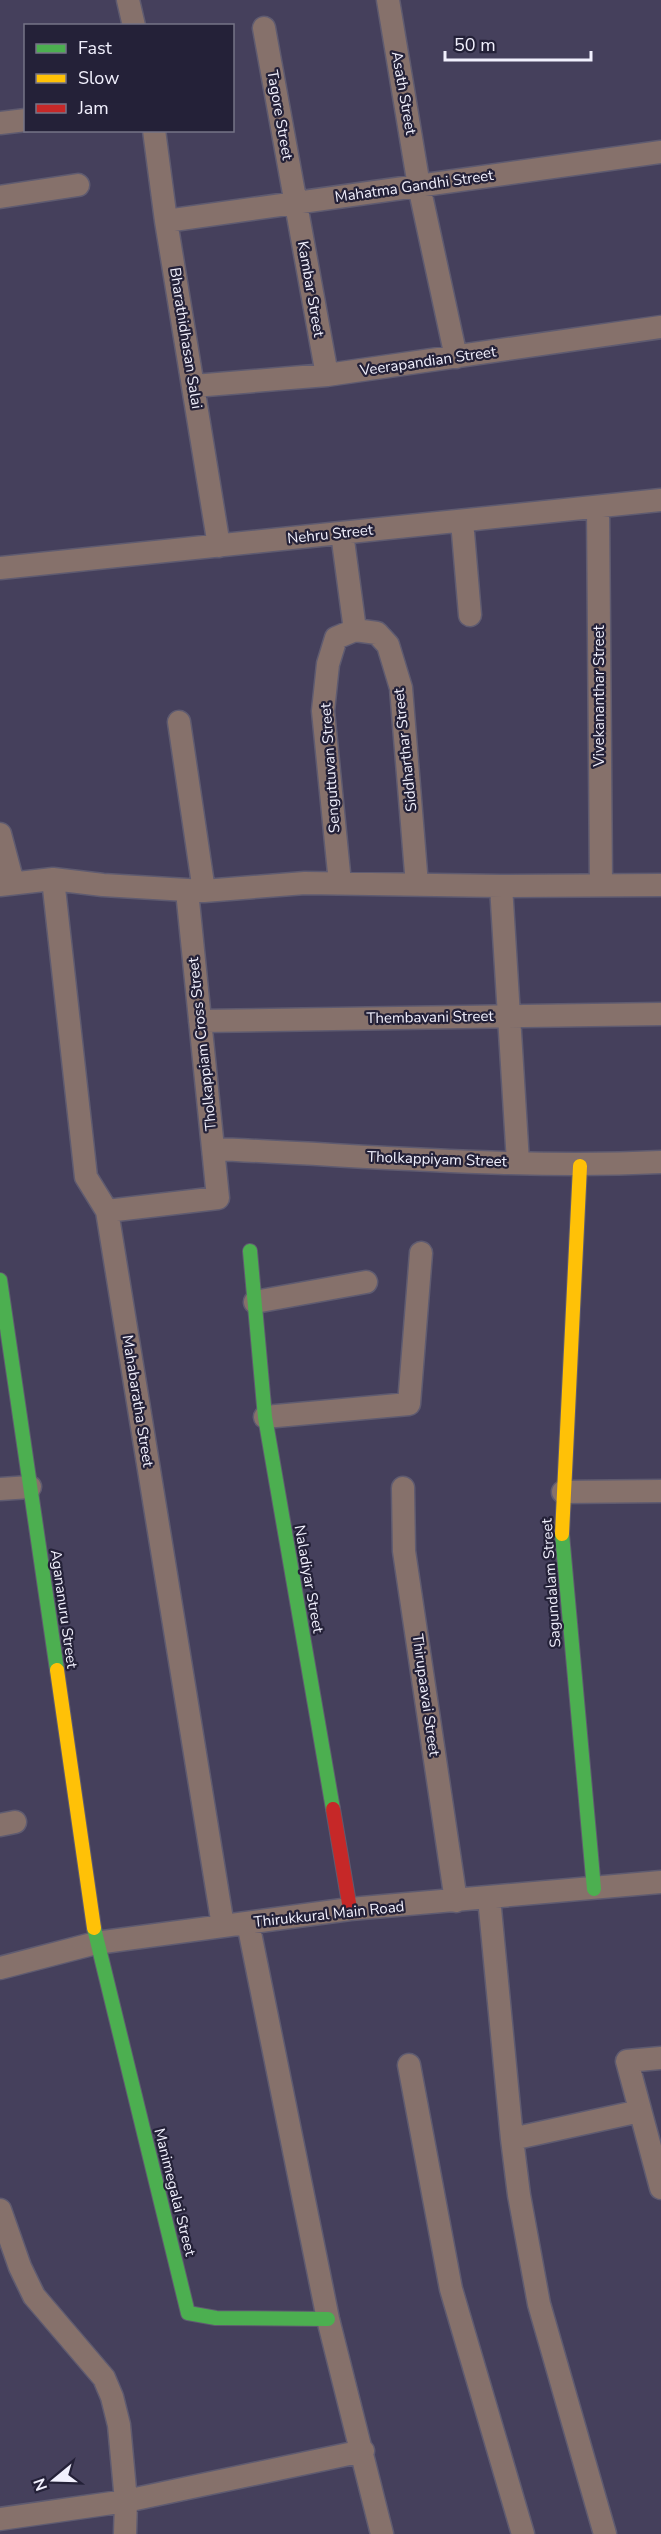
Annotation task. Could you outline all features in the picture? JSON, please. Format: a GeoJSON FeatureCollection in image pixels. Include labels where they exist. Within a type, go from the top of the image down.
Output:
{"type":"FeatureCollection","features":[{"type":"Feature","properties":{"kind":"street"},"geometry":{"type":"LineString","coordinates":[[128,0],[134,24]]}},
{"type":"Feature","properties":{"kind":"street","name":"Asath Street"},"geometry":{"type":"LineString","coordinates":[[388,0],[420,186],[456,357]]}},
{"type":"Feature","properties":{"kind":"street","name":"Tagore Street"},"geometry":{"type":"LineString","coordinates":[[264,28],[296,203]]}},
{"type":"Feature","properties":{"kind":"street"},"geometry":{"type":"LineString","coordinates":[[0,123],[24,120]]}},
{"type":"Feature","properties":{"kind":"street","name":"Bharathidhasan Salai"},"geometry":{"type":"LineString","coordinates":[[154,132],[166,221],[219,546]]}},
{"type":"Feature","properties":{"kind":"street","name":"Mahatma Gandhi Street"},"geometry":{"type":"LineString","coordinates":[[166,221],[661,152]]}},
{"type":"Feature","properties":{"kind":"street"},"geometry":{"type":"LineString","coordinates":[[0,197],[78,185]]}},
{"type":"Feature","properties":{"kind":"street","name":"Kambar Street"},"geometry":{"type":"LineString","coordinates":[[296,203],[327,375]]}},
{"type":"Feature","properties":{"kind":"street","name":"Veerapandian Street"},"geometry":{"type":"LineString","coordinates":[[194,386],[327,375],[661,327]]}},
{"type":"Feature","properties":{"kind":"street","name":"Nehru Street"},"geometry":{"type":"LineString","coordinates":[[0,568],[661,500]]}},
{"type":"Feature","properties":{"kind":"street","name":"Vivekananthar Street"},"geometry":{"type":"LineString","coordinates":[[598,507],[601,885]]}},
{"type":"Feature","properties":{"kind":"street"},"geometry":{"type":"LineString","coordinates":[[462,521],[470,615]]}},
{"type":"Feature","properties":{"kind":"street"},"geometry":{"type":"LineString","coordinates":[[342,533],[355,630]]}},
{"type":"Feature","properties":{"kind":"street","name":"Senguttuvan Street"},"geometry":{"type":"LineString","coordinates":[[340,883],[323,711],[328,664],[336,639],[355,630]]}},
{"type":"Feature","properties":{"kind":"street","name":"Siddharthar Street"},"geometry":{"type":"LineString","coordinates":[[355,630],[377,633],[388,645],[401,688],[417,885]]}},
{"type":"Feature","properties":{"kind":"street","name":"Tholkappiam Cross Street"},"geometry":{"type":"LineString","coordinates":[[107,1211],[218,1198],[200,1021],[196,891],[179,723]]}},
{"type":"Feature","properties":{"kind":"street"},"geometry":{"type":"LineString","coordinates":[[0,834],[6,884],[53,879],[196,891],[305,883],[501,886],[661,885]]}},
{"type":"Feature","properties":{"kind":"street","name":"Mahabaratha Street"},"geometry":{"type":"LineString","coordinates":[[53,879],[86,1177],[107,1211],[223,1926]]}},
{"type":"Feature","properties":{"kind":"street"},"geometry":{"type":"LineString","coordinates":[[501,886],[518,1162]]}},
{"type":"Feature","properties":{"kind":"street","name":"Thembavani Street"},"geometry":{"type":"LineString","coordinates":[[200,1021],[661,1014]]}},
{"type":"Feature","properties":{"kind":"street","name":"Tholkappiyam Street"},"geometry":{"type":"LineString","coordinates":[[213,1149],[429,1161],[518,1162],[580,1166],[661,1162]]}},
{"type":"Feature","properties":{"kind":"street","name":"Sagundalam Street"},"geometry":{"type":"LineString","coordinates":[[580,1166],[561,1523],[594,1889]]}},
{"type":"Feature","properties":{"kind":"street","name":"Naladiyar Street"},"geometry":{"type":"LineString","coordinates":[[250,1251],[265,1417],[350,1910]]}},
{"type":"Feature","properties":{"kind":"street"},"geometry":{"type":"LineString","coordinates":[[265,1417],[409,1404],[421,1253]]}},
{"type":"Feature","properties":{"kind":"street","name":"Agananuru Street"},"geometry":{"type":"LineString","coordinates":[[0,1280],[4,1336],[30,1488],[96,1943]]}},
{"type":"Feature","properties":{"kind":"street"},"geometry":{"type":"LineString","coordinates":[[255,1302],[366,1282]]}},
{"type":"Feature","properties":{"kind":"street"},"geometry":{"type":"LineString","coordinates":[[0,1489],[30,1488]]}},
{"type":"Feature","properties":{"kind":"street","name":"Thirupaavai Street"},"geometry":{"type":"LineString","coordinates":[[403,1488],[404,1551],[456,1901]]}},
{"type":"Feature","properties":{"kind":"street"},"geometry":{"type":"LineString","coordinates":[[563,1492],[661,1491]]}},
{"type":"Feature","properties":{"kind":"street","name":"Thirukkural Main Road"},"geometry":{"type":"LineString","coordinates":[[0,1968],[96,1943],[223,1926],[350,1910],[661,1882]]}},
{"type":"Feature","properties":{"kind":"street"},"geometry":{"type":"LineString","coordinates":[[489,1898],[519,2195],[539,2304],[605,2534]]}},
{"type":"Feature","properties":{"kind":"street"},"geometry":{"type":"LineString","coordinates":[[248,1923],[328,2319],[382,2534]]}},
{"type":"Feature","properties":{"kind":"street","name":"Manimegalai Street"},"geometry":{"type":"LineString","coordinates":[[96,1943],[188,2313],[216,2318],[328,2319]]}},
{"type":"Feature","properties":{"kind":"street"},"geometry":{"type":"LineString","coordinates":[[660,2179],[627,2061],[661,2058]]}},
{"type":"Feature","properties":{"kind":"street"},"geometry":{"type":"LineString","coordinates":[[409,2065],[451,2289],[523,2534]]}},
{"type":"Feature","properties":{"kind":"street"},"geometry":{"type":"LineString","coordinates":[[512,2139],[640,2111]]}},
{"type":"Feature","properties":{"kind":"street"},"geometry":{"type":"LineString","coordinates":[[0,2210],[20,2267],[34,2296],[104,2378],[108,2387],[119,2425],[126,2500],[125,2534]]}},
{"type":"Feature","properties":{"kind":"street"},"geometry":{"type":"LineString","coordinates":[[0,2519],[126,2500],[363,2451]]}},
{"type":"Feature","properties":{"kind":"traffic: fast"},"geometry":{"type":"LineString","coordinates":[[250,1251],[265,1417],[333,1809]]}},
{"type":"Feature","properties":{"kind":"traffic: fast"},"geometry":{"type":"LineString","coordinates":[[0,1280],[57,1670]]}},
{"type":"Feature","properties":{"kind":"traffic: fast"},"geometry":{"type":"LineString","coordinates":[[562,1534],[594,1889]]}},
{"type":"Feature","properties":{"kind":"traffic: fast"},"geometry":{"type":"LineString","coordinates":[[94,1928],[188,2313],[216,2318],[328,2319]]}},
{"type":"Feature","properties":{"kind":"traffic: slow"},"geometry":{"type":"LineString","coordinates":[[562,1534],[580,1166]]}},
{"type":"Feature","properties":{"kind":"traffic: slow"},"geometry":{"type":"LineString","coordinates":[[57,1670],[94,1928]]}},
{"type":"Feature","properties":{"kind":"traffic: jam"},"geometry":{"type":"LineString","coordinates":[[333,1809],[350,1909]]}}]}
